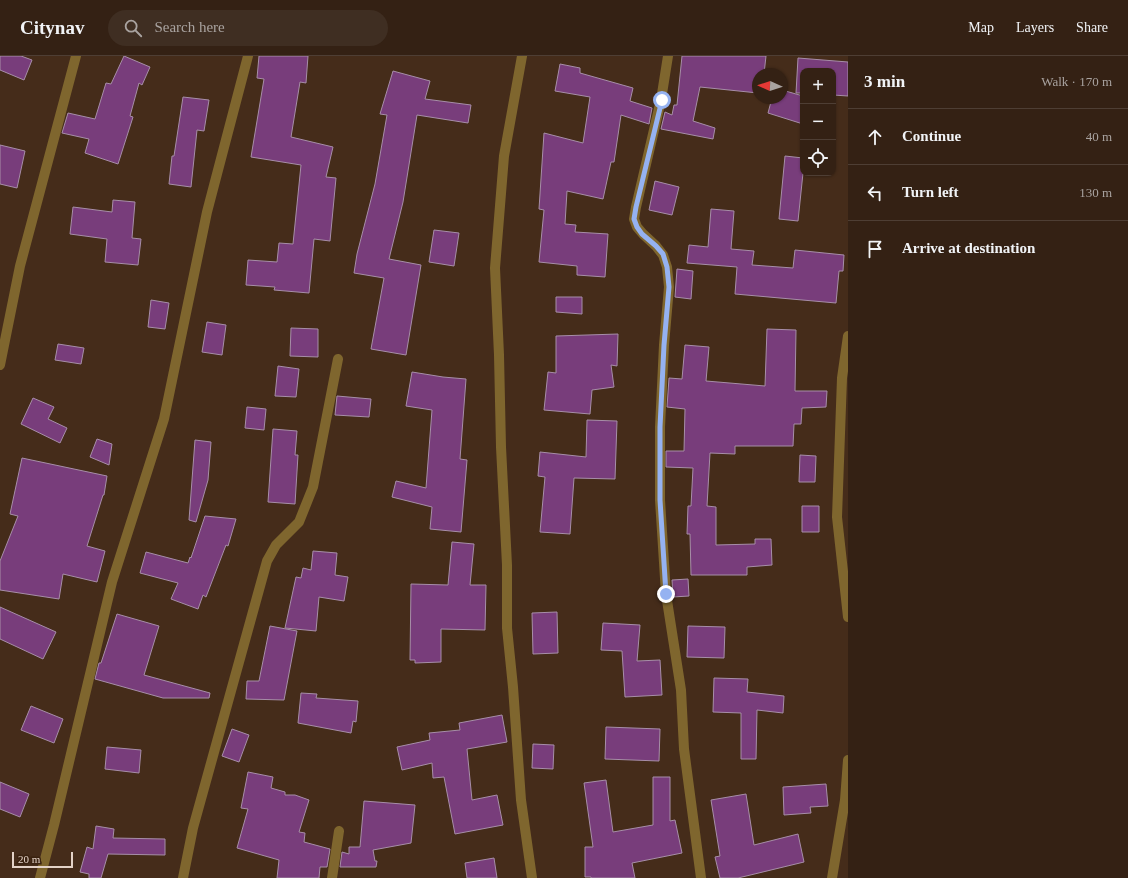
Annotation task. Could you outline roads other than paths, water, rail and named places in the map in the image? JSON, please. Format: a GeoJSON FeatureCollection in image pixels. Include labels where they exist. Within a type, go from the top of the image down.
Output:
{"type":"FeatureCollection","features":[{"type":"Feature","properties":{"kind":"street"},"geometry":{"type":"LineString","coordinates":[[0,365],[20,266],[76,56]]}},
{"type":"Feature","properties":{"kind":"street"},"geometry":{"type":"LineString","coordinates":[[40,878],[112,582],[164,419],[207,212],[248,56]]}},
{"type":"Feature","properties":{"kind":"street"},"geometry":{"type":"LineString","coordinates":[[522,56],[504,156],[495,268],[501,447],[507,565],[506,628],[513,687],[521,800],[532,878]]}},
{"type":"Feature","properties":{"kind":"street"},"geometry":{"type":"LineString","coordinates":[[668,56],[662,100],[634,219],[642,234],[663,254],[667,267],[669,287],[664,345],[660,427],[660,500],[666,594],[681,690],[684,749],[701,878]]}},
{"type":"Feature","properties":{"kind":"street"},"geometry":{"type":"LineString","coordinates":[[848,336],[842,378],[837,517],[848,618]]}},
{"type":"Feature","properties":{"kind":"street"},"geometry":{"type":"LineString","coordinates":[[183,878],[193,828],[267,561],[276,545],[299,522],[313,487],[338,359]]}},
{"type":"Feature","properties":{"kind":"street"},"geometry":{"type":"LineString","coordinates":[[832,878],[845,800],[848,760]]}},
{"type":"Feature","properties":{"kind":"street"},"geometry":{"type":"LineString","coordinates":[[332,878],[339,831]]}}]}
